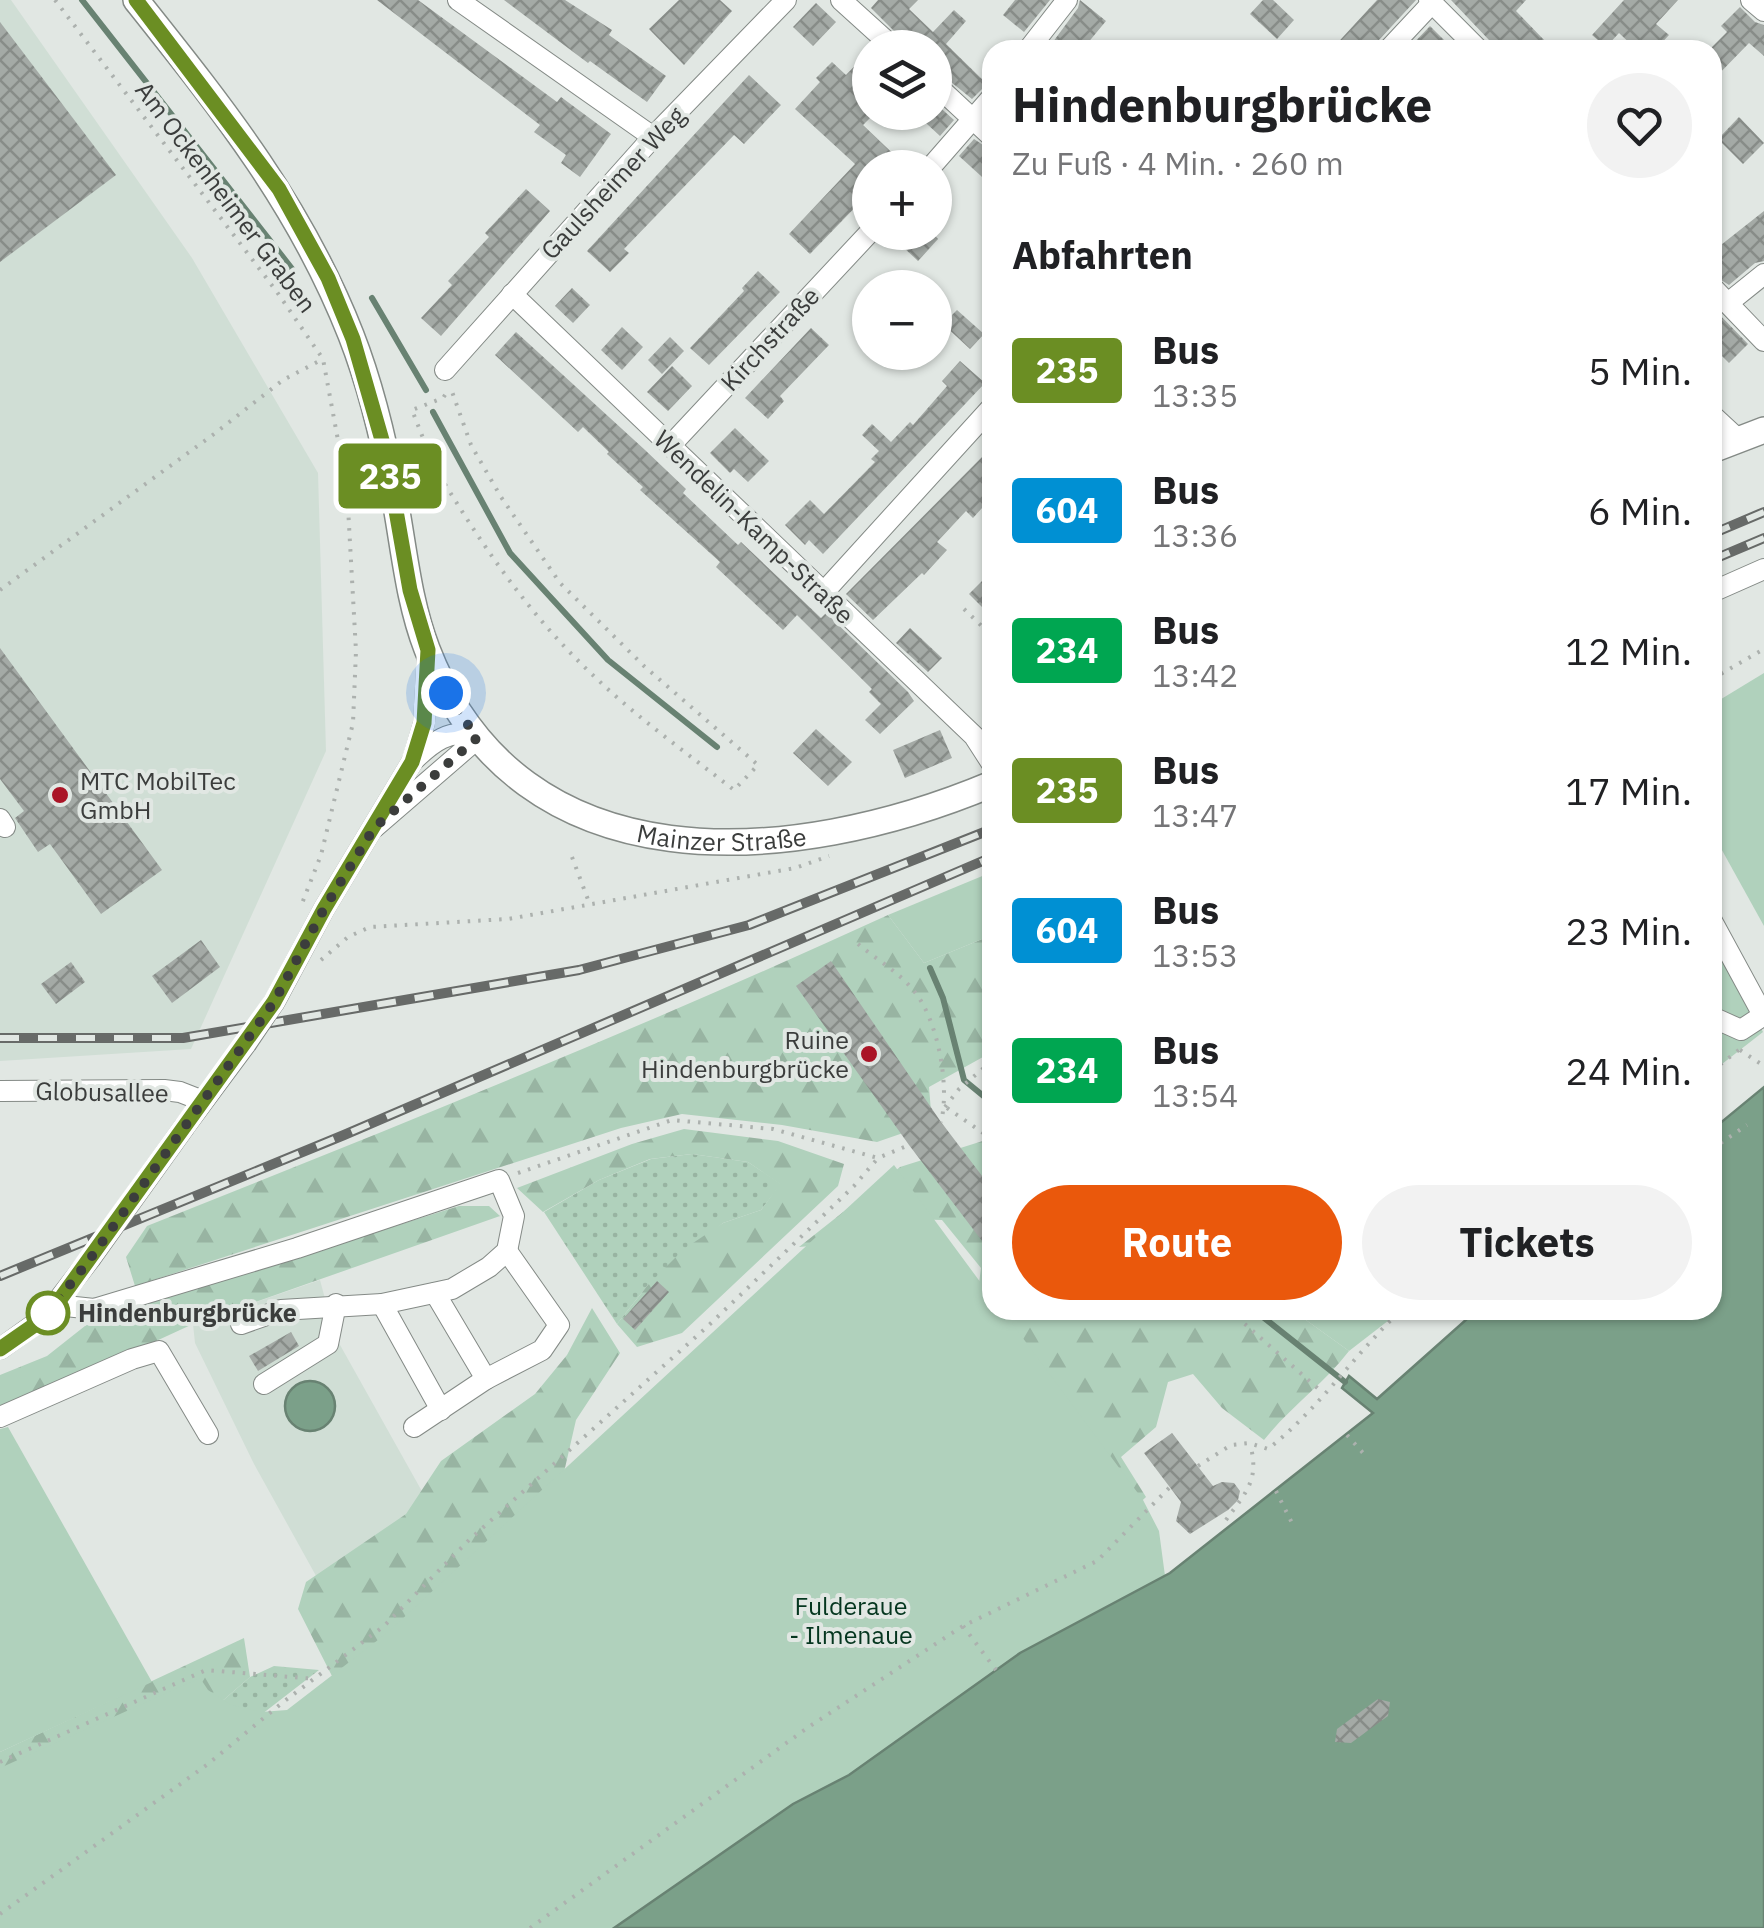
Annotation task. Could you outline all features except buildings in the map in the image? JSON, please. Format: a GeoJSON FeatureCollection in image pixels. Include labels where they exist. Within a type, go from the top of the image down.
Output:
{"type":"FeatureCollection","features":[{"type":"Feature","properties":{"kind":"main road","name":"Mainzer Straße"},"geometry":{"type":"LineString","coordinates":[[136,0],[279,189],[328,278],[372,398],[410,590],[428,650],[446,693],[477,738],[521,779],[564,809],[604,826],[651,837],[726,842],[843,830],[955,800],[982,788]]}},
{"type":"Feature","properties":{"kind":"main road"},"geometry":{"type":"LineString","coordinates":[[1722,446],[1764,430]]}},
{"type":"Feature","properties":{"kind":"street"},"geometry":{"type":"LineString","coordinates":[[458,0],[653,137]]}},
{"type":"Feature","properties":{"kind":"street","name":"Gaulsheimer Weg"},"geometry":{"type":"LineString","coordinates":[[448,378],[512,294],[653,137],[786,0]]}},
{"type":"Feature","properties":{"kind":"street"},"geometry":{"type":"LineString","coordinates":[[841,0],[874,30]]}},
{"type":"Feature","properties":{"kind":"street"},"geometry":{"type":"LineString","coordinates":[[1036,40],[1067,0]]}},
{"type":"Feature","properties":{"kind":"street"},"geometry":{"type":"LineString","coordinates":[[1751,0],[1764,11]]}},
{"type":"Feature","properties":{"kind":"street"},"geometry":{"type":"LineString","coordinates":[[1397,40],[1431,2],[1468,40]]}},
{"type":"Feature","properties":{"kind":"street"},"geometry":{"type":"LineString","coordinates":[[952,99],[982,127]]}},
{"type":"Feature","properties":{"kind":"street"},"geometry":{"type":"LineString","coordinates":[[947,150],[982,111]]}},
{"type":"Feature","properties":{"kind":"street","name":"Kirchstraße"},"geometry":{"type":"LineString","coordinates":[[670,446],[853,250]]}},
{"type":"Feature","properties":{"kind":"street"},"geometry":{"type":"LineString","coordinates":[[1728,303],[1764,274]]}},
{"type":"Feature","properties":{"kind":"street","name":"Wendelin-Kamp-Straße"},"geometry":{"type":"LineString","coordinates":[[512,294],[974,736],[982,748]]}},
{"type":"Feature","properties":{"kind":"street"},"geometry":{"type":"LineString","coordinates":[[1722,297],[1764,340]]}},
{"type":"Feature","properties":{"kind":"street"},"geometry":{"type":"LineString","coordinates":[[823,593],[982,418]]}},
{"type":"Feature","properties":{"kind":"street"},"geometry":{"type":"LineString","coordinates":[[1722,424],[1739,440]]}},
{"type":"Feature","properties":{"kind":"street"},"geometry":{"type":"LineString","coordinates":[[1722,588],[1764,569]]}},
{"type":"Feature","properties":{"kind":"street"},"geometry":{"type":"LineString","coordinates":[[0,1349],[56,1305],[246,1044],[290,976],[324,909],[412,762],[424,723],[428,650]]}},
{"type":"Feature","properties":{"kind":"street"},"geometry":{"type":"LineString","coordinates":[[374,828],[477,738],[450,734],[431,744],[412,762]]}},
{"type":"Feature","properties":{"kind":"street"},"geometry":{"type":"LineString","coordinates":[[1722,939],[1764,1015],[1741,1030],[1722,1021]]}},
{"type":"Feature","properties":{"kind":"street","name":"Globusallee"},"geometry":{"type":"LineString","coordinates":[[0,1091],[164,1090],[203,1101]]}},
{"type":"Feature","properties":{"kind":"street"},"geometry":{"type":"LineString","coordinates":[[56,1305],[94,1310],[298,1248],[499,1180],[514,1216],[507,1251],[452,1289],[382,1304],[280,1310],[241,1324]]}},
{"type":"Feature","properties":{"kind":"street"},"geometry":{"type":"LineString","coordinates":[[414,1427],[486,1379],[542,1350],[558,1325],[507,1251]]}},
{"type":"Feature","properties":{"kind":"street"},"geometry":{"type":"LineString","coordinates":[[434,1293],[486,1379]]}},
{"type":"Feature","properties":{"kind":"street"},"geometry":{"type":"LineString","coordinates":[[264,1384],[328,1344],[336,1304]]}},
{"type":"Feature","properties":{"kind":"street"},"geometry":{"type":"LineString","coordinates":[[382,1304],[441,1410]]}},
{"type":"Feature","properties":{"kind":"street"},"geometry":{"type":"LineString","coordinates":[[0,1417],[132,1359],[160,1351],[208,1434]]}},
{"type":"Feature","properties":{"kind":"path","name":"Am Ockenheimer Graben"},"geometry":{"type":"LineString","coordinates":[[55,0],[324,359],[347,489],[356,651],[353,723],[322,856],[297,918]]}},
{"type":"Feature","properties":{"kind":"path"},"geometry":{"type":"LineString","coordinates":[[0,590],[283,380],[324,359]]}},
{"type":"Feature","properties":{"kind":"path"},"geometry":{"type":"LineString","coordinates":[[443,398],[412,410],[434,466],[477,537],[532,612],[597,680],[734,790],[758,764],[644,666],[560,584],[471,445],[448,378]]}},
{"type":"Feature","properties":{"kind":"path"},"geometry":{"type":"LineString","coordinates":[[410,473],[434,466]]}},
{"type":"Feature","properties":{"kind":"path"},"geometry":{"type":"LineString","coordinates":[[347,489],[370,485]]}},
{"type":"Feature","properties":{"kind":"path"},"geometry":{"type":"LineString","coordinates":[[964,609],[982,626]]}},
{"type":"Feature","properties":{"kind":"path"},"geometry":{"type":"LineString","coordinates":[[1722,673],[1764,649]]}},
{"type":"Feature","properties":{"kind":"path"},"geometry":{"type":"LineString","coordinates":[[290,976],[310,970],[348,937],[370,927],[508,919],[795,868],[830,856]]}},
{"type":"Feature","properties":{"kind":"path"},"geometry":{"type":"LineString","coordinates":[[572,857],[590,905]]}},
{"type":"Feature","properties":{"kind":"path"},"geometry":{"type":"LineString","coordinates":[[858,944],[915,992],[938,1042],[945,1107],[941,1122]]}},
{"type":"Feature","properties":{"kind":"path"},"geometry":{"type":"LineString","coordinates":[[1722,1064],[1740,1050],[1764,1066]]}},
{"type":"Feature","properties":{"kind":"path"},"geometry":{"type":"LineString","coordinates":[[945,1107],[982,1069]]}},
{"type":"Feature","properties":{"kind":"path"},"geometry":{"type":"LineString","coordinates":[[945,1107],[982,1132]]}},
{"type":"Feature","properties":{"kind":"path"},"geometry":{"type":"LineString","coordinates":[[499,1180],[672,1120],[773,1129],[878,1158]]}},
{"type":"Feature","properties":{"kind":"path"},"geometry":{"type":"LineString","coordinates":[[1722,1141],[1747,1125]]}},
{"type":"Feature","properties":{"kind":"path"},"geometry":{"type":"LineString","coordinates":[[0,1914],[208,1764],[384,1626],[469,1540],[708,1326],[854,1186],[878,1158],[909,1146]]}},
{"type":"Feature","properties":{"kind":"path"},"geometry":{"type":"LineString","coordinates":[[1240,1320],[1323,1393]]}},
{"type":"Feature","properties":{"kind":"path"},"geometry":{"type":"LineString","coordinates":[[1198,1466],[1232,1445],[1249,1443],[1268,1449],[1295,1428],[1391,1320]]}},
{"type":"Feature","properties":{"kind":"path"},"geometry":{"type":"LineString","coordinates":[[1347,1434],[1363,1452]]}},
{"type":"Feature","properties":{"kind":"path"},"geometry":{"type":"LineString","coordinates":[[1226,1520],[1252,1482],[1256,1465],[1249,1443]]}},
{"type":"Feature","properties":{"kind":"path"},"geometry":{"type":"LineString","coordinates":[[530,1928],[810,1726],[964,1626],[1097,1560],[1170,1487]]}},
{"type":"Feature","properties":{"kind":"path"},"geometry":{"type":"LineString","coordinates":[[1276,1492],[1294,1525]]}},
{"type":"Feature","properties":{"kind":"path"},"geometry":{"type":"LineString","coordinates":[[964,1626],[996,1670]]}},
{"type":"Feature","properties":{"kind":"path"},"geometry":{"type":"LineString","coordinates":[[0,1762],[206,1670],[316,1678]]}},
{"type":"Feature","properties":{"kind":"shaded area"},"geometry":{"type":"Polygon","coordinates":[[[0,0],[11,0],[192,258],[318,473],[326,751],[191,1049],[0,1061],[0,0]]]}},
{"type":"Feature","properties":{"kind":"shaded area"},"geometry":{"type":"Polygon","coordinates":[[[1764,1087],[1764,1928],[614,1928],[793,1804],[849,1775],[1020,1653],[1170,1573],[1373,1413],[1342,1388],[1349,1376],[1377,1399],[1466,1320],[1722,1320],[1722,1122],[1764,1087]]]}},
{"type":"Feature","properties":{"kind":"shaded area"},"geometry":{"type":"Polygon","coordinates":[[[320,1280],[335,1336],[433,1511],[320,1583],[254,1464],[195,1343],[193,1324],[320,1280]]]}},
{"type":"Feature","properties":{"kind":"shaded area"},"geometry":{"type":"Polygon","coordinates":[[[310,1381],[328,1388],[335,1406],[328,1424],[310,1431],[292,1424],[285,1406],[292,1388],[310,1381]]]}},
{"type":"Feature","properties":{"kind":"green space"},"geometry":{"type":"Polygon","coordinates":[[[1764,673],[1764,926],[1722,850],[1722,699],[1764,673]]]}},
{"type":"Feature","properties":{"kind":"green space"},"geometry":{"type":"Polygon","coordinates":[[[982,876],[982,939],[924,963],[888,915],[982,876]]]}},
{"type":"Feature","properties":{"kind":"green space"},"geometry":{"type":"Polygon","coordinates":[[[888,915],[924,963],[982,939],[982,1058],[929,1087],[932,1123],[877,1142],[782,1125],[682,1114],[621,1128],[135,1286],[126,1257],[147,1226],[427,1114],[888,915]]]}},
{"type":"Feature","properties":{"kind":"green space"},"geometry":{"type":"Polygon","coordinates":[[[1722,957],[1763,1032],[1722,1064],[1722,957]]]}},
{"type":"Feature","properties":{"kind":"green space"},"geometry":{"type":"Polygon","coordinates":[[[684,1129],[778,1141],[844,1164],[838,1186],[682,1333],[637,1347],[617,1324],[647,1286],[684,1249],[723,1223],[761,1210],[780,1184],[748,1162],[692,1154],[650,1159],[599,1180],[543,1212],[517,1188],[632,1144],[684,1129]]]}},
{"type":"Feature","properties":{"kind":"green space"},"geometry":{"type":"Polygon","coordinates":[[[982,1141],[982,1320],[1306,1320],[1349,1351],[1264,1440],[1222,1408],[1193,1374],[1168,1382],[1156,1427],[1121,1457],[1146,1497],[1076,1563],[975,1314],[981,1268],[942,1220],[909,1219],[822,1245],[799,1247],[900,1167],[982,1141]]]}},
{"type":"Feature","properties":{"kind":"green space"},"geometry":{"type":"Polygon","coordinates":[[[692,1154],[748,1162],[781,1184],[761,1210],[723,1223],[647,1286],[617,1324],[544,1212],[599,1180],[651,1159],[692,1154]]]}},
{"type":"Feature","properties":{"kind":"green space","name":"Fulderaue - Ilmenaue"},"geometry":{"type":"Polygon","coordinates":[[[894,1165],[982,1284],[982,1320],[1009,1320],[1143,1500],[1159,1531],[1212,1928],[0,1928],[0,1768],[200,1678],[208,1690],[231,1705],[261,1712],[287,1710],[387,1633],[894,1165]]]}},
{"type":"Feature","properties":{"kind":"green space"},"geometry":{"type":"Polygon","coordinates":[[[459,1206],[489,1206],[500,1216],[193,1324],[0,1413],[0,1375],[47,1356],[90,1322],[459,1206]]]}},
{"type":"Feature","properties":{"kind":"green space"},"geometry":{"type":"Polygon","coordinates":[[[592,1308],[620,1353],[576,1420],[536,1568],[0,1928],[334,1680],[298,1609],[306,1582],[406,1514],[441,1461],[535,1394],[567,1355],[592,1308]]]}},
{"type":"Feature","properties":{"kind":"green space"},"geometry":{"type":"Polygon","coordinates":[[[1306,1320],[1389,1320],[1349,1351],[1306,1320]]]}},
{"type":"Feature","properties":{"kind":"green space"},"geometry":{"type":"Polygon","coordinates":[[[8,1427],[152,1682],[0,1752],[0,1429],[8,1427]]]}},
{"type":"Feature","properties":{"kind":"green space"},"geometry":{"type":"Polygon","coordinates":[[[244,1638],[250,1677],[212,1710],[0,1833],[0,1752],[244,1638]]]}},
{"type":"Feature","properties":{"kind":"green space"},"geometry":{"type":"Polygon","coordinates":[[[274,1666],[319,1670],[240,1731],[0,1833],[212,1710],[250,1677],[274,1666]]]}},
{"type":"Feature","properties":{"kind":"waterway"},"geometry":{"type":"LineString","coordinates":[[82,0],[293,270]]}},
{"type":"Feature","properties":{"kind":"waterway"},"geometry":{"type":"LineString","coordinates":[[372,298],[426,390]]}},
{"type":"Feature","properties":{"kind":"waterway"},"geometry":{"type":"LineString","coordinates":[[433,412],[510,553],[608,660],[717,747]]}},
{"type":"Feature","properties":{"kind":"waterway"},"geometry":{"type":"LineString","coordinates":[[930,968],[943,998],[964,1080],[982,1095]]}},
{"type":"Feature","properties":{"kind":"waterway"},"geometry":{"type":"LineString","coordinates":[[1267,1320],[1345,1382]]}},
{"type":"Feature","properties":{"kind":"railway"},"geometry":{"type":"LineString","coordinates":[[1722,530],[1764,512]]}},
{"type":"Feature","properties":{"kind":"railway"},"geometry":{"type":"LineString","coordinates":[[1722,556],[1764,538]]}},
{"type":"Feature","properties":{"kind":"railway"},"geometry":{"type":"LineString","coordinates":[[0,1038],[183,1038],[579,970],[749,925],[982,833]]}},
{"type":"Feature","properties":{"kind":"railway"},"geometry":{"type":"LineString","coordinates":[[0,1276],[344,1135],[982,861]]}},
{"type":"Feature","properties":{"kind":"bus line","name":"235"},"geometry":{"type":"LineString","coordinates":[[0,1349],[56,1305],[246,1044],[290,976],[324,909],[412,762],[424,723],[428,650],[410,590],[386,454],[353,339],[328,278],[279,189],[136,0]]}},
{"type":"Feature","properties":{"kind":"place","name":"MTC MobilTec GmbH"},"geometry":{"type":"Point","coordinates":[60,795]}},
{"type":"Feature","properties":{"kind":"place","name":"Ruine Hindenburgbrücke"},"geometry":{"type":"Point","coordinates":[869,1054]}},
{"type":"Feature","properties":{"kind":"place","name":"Hindenburgbrücke"},"geometry":{"type":"Point","coordinates":[48,1313]}},
{"type":"Feature","properties":{"kind":"route"},"geometry":{"type":"LineString","coordinates":[[48,1313],[246,1044],[290,976],[324,909],[374,828],[477,738],[446,693]]}}]}
